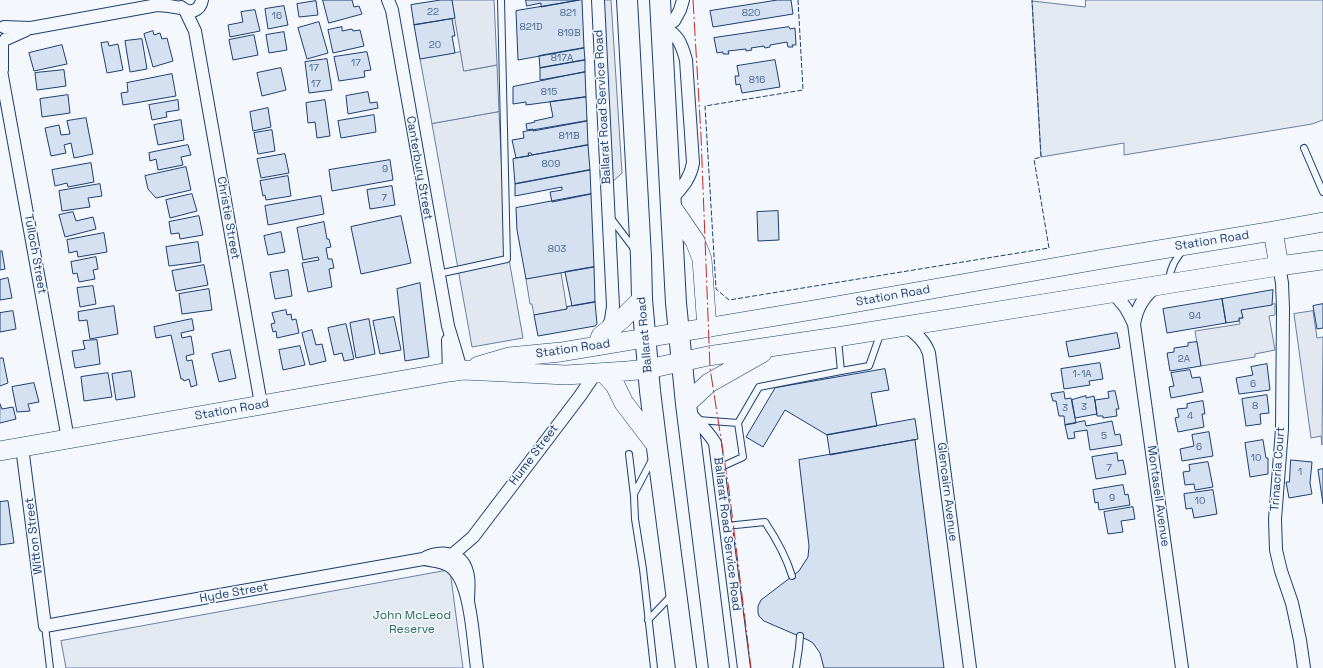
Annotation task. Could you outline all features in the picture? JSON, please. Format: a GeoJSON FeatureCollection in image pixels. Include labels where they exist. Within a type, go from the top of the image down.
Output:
{"type":"FeatureCollection","features":[{"type":"Feature","properties":{"kind":"highway","name":"Ballarat Road"},"geometry":{"type":"LineString","coordinates":[[627,0],[645,338],[657,446],[686,668]]}},
{"type":"Feature","properties":{"kind":"highway"},"geometry":{"type":"LineString","coordinates":[[660,0],[676,303],[719,668]]}},
{"type":"Feature","properties":{"kind":"main road"},"geometry":{"type":"LineString","coordinates":[[671,203],[695,241],[702,259],[703,292],[707,328]]}},
{"type":"Feature","properties":{"kind":"main road","name":"Station Road"},"geometry":{"type":"LineString","coordinates":[[0,451],[262,404],[458,371],[510,357],[601,340],[645,338],[707,328],[1188,245],[1273,232],[1323,222]]}},
{"type":"Feature","properties":{"kind":"main road"},"geometry":{"type":"LineString","coordinates":[[1273,232],[1279,266]]}},
{"type":"Feature","properties":{"kind":"main road","name":"Station Road"},"geometry":{"type":"LineString","coordinates":[[458,371],[526,374],[600,374],[648,369],[682,361],[1323,260]]}},
{"type":"Feature","properties":{"kind":"main road"},"geometry":{"type":"LineString","coordinates":[[601,340],[642,299]]}},
{"type":"Feature","properties":{"kind":"main road"},"geometry":{"type":"LineString","coordinates":[[690,412],[709,383],[772,347]]}},
{"type":"Feature","properties":{"kind":"main road"},"geometry":{"type":"LineString","coordinates":[[600,374],[615,385],[624,403],[657,446]]}},
{"type":"Feature","properties":{"kind":"street"},"geometry":{"type":"LineString","coordinates":[[157,6],[170,0]]}},
{"type":"Feature","properties":{"kind":"street","name":"Ballarat Road Service Road"},"geometry":{"type":"LineString","coordinates":[[598,0],[613,310],[611,320],[601,340]]}},
{"type":"Feature","properties":{"kind":"street"},"geometry":{"type":"LineString","coordinates":[[662,26],[674,21],[683,0]]}},
{"type":"Feature","properties":{"kind":"street"},"geometry":{"type":"LineString","coordinates":[[2,36],[31,28],[157,6],[181,6],[192,11],[203,3]]}},
{"type":"Feature","properties":{"kind":"street","name":"Christie Street"},"geometry":{"type":"LineString","coordinates":[[203,3],[196,18],[195,31],[262,404]]}},
{"type":"Feature","properties":{"kind":"street","name":"Canterbury Street"},"geometry":{"type":"LineString","coordinates":[[390,3],[438,274],[458,371]]}},
{"type":"Feature","properties":{"kind":"street","name":"Christie Street"},"geometry":{"type":"LineString","coordinates":[[181,6],[195,31]]}},
{"type":"Feature","properties":{"kind":"street","name":"Tulloch Street"},"geometry":{"type":"LineString","coordinates":[[2,36],[1,67],[68,439]]}},
{"type":"Feature","properties":{"kind":"street","name":"Trinacria Court"},"geometry":{"type":"LineString","coordinates":[[1279,266],[1282,283],[1283,323],[1282,429],[1274,519],[1276,550],[1281,571],[1292,603],[1304,668]]}},
{"type":"Feature","properties":{"kind":"street","name":"Montasell Avenue"},"geometry":{"type":"LineString","coordinates":[[1134,324],[1136,314],[1147,294],[1163,285]]}},
{"type":"Feature","properties":{"kind":"street","name":"Montasell Avenue"},"geometry":{"type":"LineString","coordinates":[[1111,293],[1125,306],[1134,324],[1182,668]]}},
{"type":"Feature","properties":{"kind":"street","name":"Glencairn Avenue"},"geometry":{"type":"LineString","coordinates":[[906,326],[922,341],[929,353],[970,668]]}},
{"type":"Feature","properties":{"kind":"street","name":"Hume Street"},"geometry":{"type":"LineString","coordinates":[[456,562],[473,537],[560,422],[580,396],[600,374]]}},
{"type":"Feature","properties":{"kind":"street","name":"Ballarat Road Service Road"},"geometry":{"type":"LineString","coordinates":[[690,412],[712,436],[715,443],[744,668]]}},
{"type":"Feature","properties":{"kind":"street","name":"Witton Street"},"geometry":{"type":"LineString","coordinates":[[22,447],[45,626]]}},
{"type":"Feature","properties":{"kind":"street","name":"Hyde Street"},"geometry":{"type":"LineString","coordinates":[[45,626],[423,559],[456,562]]}},
{"type":"Feature","properties":{"kind":"street"},"geometry":{"type":"LineString","coordinates":[[456,562],[468,601],[477,668]]}},
{"type":"Feature","properties":{"kind":"lane"},"geometry":{"type":"LineString","coordinates":[[438,274],[507,259],[501,0]]}},
{"type":"Feature","properties":{"kind":"lane"},"geometry":{"type":"LineString","coordinates":[[1304,148],[1323,192]]}},
{"type":"Feature","properties":{"kind":"lane"},"geometry":{"type":"LineString","coordinates":[[608,214],[641,257]]}},
{"type":"Feature","properties":{"kind":"lane"},"geometry":{"type":"LineString","coordinates":[[1163,285],[1176,258],[1188,245]]}},
{"type":"Feature","properties":{"kind":"lane"},"geometry":{"type":"LineString","coordinates":[[719,468],[743,457],[738,423],[759,387],[869,366],[882,329]]}},
{"type":"Feature","properties":{"kind":"lane"},"geometry":{"type":"LineString","coordinates":[[838,337],[841,371]]}},
{"type":"Feature","properties":{"kind":"lane"},"geometry":{"type":"LineString","coordinates":[[690,412],[738,423]]}},
{"type":"Feature","properties":{"kind":"lane"},"geometry":{"type":"LineString","coordinates":[[634,496],[657,446]]}},
{"type":"Feature","properties":{"kind":"lane"},"geometry":{"type":"LineString","coordinates":[[629,454],[635,519],[643,569],[654,668]]}},
{"type":"Feature","properties":{"kind":"lane"},"geometry":{"type":"LineString","coordinates":[[726,526],[766,522],[778,542],[788,563],[792,576]]}},
{"type":"Feature","properties":{"kind":"lane"},"geometry":{"type":"LineString","coordinates":[[648,620],[676,591]]}},
{"type":"Feature","properties":{"kind":"lane"},"geometry":{"type":"LineString","coordinates":[[45,626],[50,668]]}},
{"type":"Feature","properties":{"kind":"lane"},"geometry":{"type":"LineString","coordinates":[[796,668],[800,648],[800,636]]}},
{"type":"Feature","properties":{"kind":"green space"},"geometry":{"type":"Polygon","coordinates":[[[1086,0],[1323,0],[1323,120],[1312,124],[1124,155],[1124,143],[1041,157],[1032,1],[1085,7],[1086,0]]]}},
{"type":"Feature","properties":{"kind":"green space"},"geometry":{"type":"Polygon","coordinates":[[[461,52],[465,71],[497,65],[499,112],[432,124],[420,59],[461,52]]]}},
{"type":"Feature","properties":{"kind":"green space","name":"John McLeod Reserve"},"geometry":{"type":"Polygon","coordinates":[[[450,570],[463,668],[66,668],[61,641],[450,570]]]}},
{"type":"Feature","properties":{"kind":"shaded area"},"geometry":{"type":"Polygon","coordinates":[[[452,0],[494,0],[497,65],[464,71],[452,0]]]}},
{"type":"Feature","properties":{"kind":"shaded area"},"geometry":{"type":"Polygon","coordinates":[[[598,0],[611,0],[622,173],[607,187],[598,0]]]}},
{"type":"Feature","properties":{"kind":"shaded area"},"geometry":{"type":"Polygon","coordinates":[[[499,112],[505,237],[523,338],[472,347],[432,124],[499,112]]]}},
{"type":"Feature","properties":{"kind":"shaded area"},"geometry":{"type":"Polygon","coordinates":[[[561,273],[567,309],[534,315],[532,304],[530,304],[526,279],[561,273]]]}},
{"type":"Feature","properties":{"kind":"shaded area"},"geometry":{"type":"Polygon","coordinates":[[[1275,304],[1275,315],[1269,316],[1275,350],[1255,354],[1255,357],[1201,366],[1195,331],[1240,324],[1239,318],[1243,318],[1241,310],[1275,304]]]}},
{"type":"Feature","properties":{"kind":"shaded area"},"geometry":{"type":"Polygon","coordinates":[[[1313,311],[1317,338],[1323,337],[1322,445],[1321,436],[1311,438],[1294,314],[1313,311]]]}},
{"type":"Feature","properties":{"kind":"building"},"geometry":{"type":"Polygon","coordinates":[[[323,0],[352,0],[354,7],[359,6],[362,14],[329,23],[323,0]]]}},
{"type":"Feature","properties":{"kind":"building"},"geometry":{"type":"Polygon","coordinates":[[[441,0],[452,0],[455,18],[414,25],[411,5],[441,0]]]}},
{"type":"Feature","properties":{"kind":"building"},"geometry":{"type":"Polygon","coordinates":[[[526,0],[579,0],[541,7],[541,3],[527,6],[526,0]]]}},
{"type":"Feature","properties":{"kind":"building"},"geometry":{"type":"Polygon","coordinates":[[[582,0],[584,48],[518,60],[516,11],[582,0]]]}},
{"type":"Feature","properties":{"kind":"building"},"geometry":{"type":"Polygon","coordinates":[[[778,0],[791,0],[793,14],[713,27],[710,11],[778,0]]]}},
{"type":"Feature","properties":{"kind":"building"},"geometry":{"type":"Polygon","coordinates":[[[316,1],[318,15],[299,17],[297,4],[316,1]]]}},
{"type":"Feature","properties":{"kind":"building"},"geometry":{"type":"Polygon","coordinates":[[[284,6],[288,25],[268,29],[265,9],[284,6]]]}},
{"type":"Feature","properties":{"kind":"building"},"geometry":{"type":"Polygon","coordinates":[[[255,10],[260,31],[230,37],[228,25],[243,22],[241,12],[255,10]]]}},
{"type":"Feature","properties":{"kind":"building"},"geometry":{"type":"Polygon","coordinates":[[[452,19],[455,36],[452,36],[455,53],[420,59],[414,25],[452,19]]]}},
{"type":"Feature","properties":{"kind":"building"},"geometry":{"type":"Polygon","coordinates":[[[319,22],[328,53],[307,59],[298,28],[319,22]]]}},
{"type":"Feature","properties":{"kind":"building"},"geometry":{"type":"Polygon","coordinates":[[[342,27],[342,31],[352,29],[353,31],[360,30],[364,46],[333,53],[328,30],[342,27]]]}},
{"type":"Feature","properties":{"kind":"building"},"geometry":{"type":"Polygon","coordinates":[[[789,27],[790,29],[795,28],[796,45],[792,45],[793,47],[788,47],[787,42],[770,45],[770,47],[765,48],[764,46],[751,48],[752,50],[746,51],[746,49],[728,51],[729,54],[723,54],[723,52],[717,53],[714,38],[789,27]]]}},
{"type":"Feature","properties":{"kind":"building"},"geometry":{"type":"Polygon","coordinates":[[[153,31],[154,35],[160,33],[162,39],[167,38],[173,61],[153,67],[144,34],[153,31]]]}},
{"type":"Feature","properties":{"kind":"building"},"geometry":{"type":"Polygon","coordinates":[[[284,32],[287,50],[269,53],[266,35],[284,32]]]}},
{"type":"Feature","properties":{"kind":"building"},"geometry":{"type":"Polygon","coordinates":[[[254,35],[258,55],[233,60],[229,40],[254,35]]]}},
{"type":"Feature","properties":{"kind":"building"},"geometry":{"type":"Polygon","coordinates":[[[142,39],[147,69],[130,72],[125,41],[142,39]]]}},
{"type":"Feature","properties":{"kind":"building"},"geometry":{"type":"Polygon","coordinates":[[[108,42],[109,46],[118,44],[123,70],[107,73],[101,43],[108,42]]]}},
{"type":"Feature","properties":{"kind":"building"},"geometry":{"type":"Polygon","coordinates":[[[62,45],[67,64],[34,71],[29,53],[62,45]]]}},
{"type":"Feature","properties":{"kind":"building"},"geometry":{"type":"Polygon","coordinates":[[[584,48],[585,60],[540,68],[539,56],[584,48]]]}},
{"type":"Feature","properties":{"kind":"building"},"geometry":{"type":"Polygon","coordinates":[[[367,52],[371,70],[364,71],[365,77],[339,81],[334,57],[367,52]]]}},
{"type":"Feature","properties":{"kind":"building"},"geometry":{"type":"Polygon","coordinates":[[[327,59],[332,90],[309,93],[305,62],[327,59]]]}},
{"type":"Feature","properties":{"kind":"building"},"geometry":{"type":"Polygon","coordinates":[[[585,60],[585,72],[540,80],[540,68],[585,60]]]}},
{"type":"Feature","properties":{"kind":"building"},"geometry":{"type":"Polygon","coordinates":[[[775,60],[780,87],[742,93],[740,84],[736,85],[735,76],[739,76],[737,66],[775,60]]]}},
{"type":"Feature","properties":{"kind":"building"},"geometry":{"type":"Polygon","coordinates":[[[281,68],[286,90],[262,96],[257,73],[281,68]]]}},
{"type":"Feature","properties":{"kind":"building"},"geometry":{"type":"Polygon","coordinates":[[[64,70],[66,86],[37,90],[35,73],[64,70]]]}},
{"type":"Feature","properties":{"kind":"building"},"geometry":{"type":"Polygon","coordinates":[[[585,72],[586,97],[526,105],[526,102],[513,104],[513,87],[585,72]]]}},
{"type":"Feature","properties":{"kind":"building"},"geometry":{"type":"Polygon","coordinates":[[[172,74],[176,96],[123,105],[121,93],[128,92],[127,83],[172,74]]]}},
{"type":"Feature","properties":{"kind":"building"},"geometry":{"type":"Polygon","coordinates":[[[368,92],[370,103],[377,102],[378,108],[348,114],[346,96],[368,92]]]}},
{"type":"Feature","properties":{"kind":"building"},"geometry":{"type":"Polygon","coordinates":[[[68,95],[70,113],[42,117],[40,99],[68,95]]]}},
{"type":"Feature","properties":{"kind":"building"},"geometry":{"type":"Polygon","coordinates":[[[586,97],[587,121],[533,131],[533,129],[527,130],[526,124],[553,117],[550,102],[586,97]]]}},
{"type":"Feature","properties":{"kind":"building"},"geometry":{"type":"Polygon","coordinates":[[[178,100],[179,110],[166,112],[167,117],[152,120],[149,105],[178,100]]]}},
{"type":"Feature","properties":{"kind":"building"},"geometry":{"type":"Polygon","coordinates":[[[325,100],[330,136],[317,138],[315,122],[308,123],[306,103],[325,100]]]}},
{"type":"Feature","properties":{"kind":"building"},"geometry":{"type":"Polygon","coordinates":[[[268,108],[271,127],[253,131],[250,112],[268,108]]]}},
{"type":"Feature","properties":{"kind":"building"},"geometry":{"type":"Polygon","coordinates":[[[374,115],[376,132],[341,138],[338,121],[374,115]]]}},
{"type":"Feature","properties":{"kind":"building"},"geometry":{"type":"Polygon","coordinates":[[[86,118],[93,154],[74,158],[71,143],[64,145],[66,153],[51,156],[45,128],[59,125],[61,135],[70,134],[67,121],[86,118]]]}},
{"type":"Feature","properties":{"kind":"building"},"geometry":{"type":"Polygon","coordinates":[[[181,120],[184,140],[158,145],[154,125],[181,120]]]}},
{"type":"Feature","properties":{"kind":"building"},"geometry":{"type":"Polygon","coordinates":[[[587,121],[588,145],[532,155],[531,153],[528,153],[529,156],[516,158],[512,140],[524,138],[523,132],[587,121]]]}},
{"type":"Feature","properties":{"kind":"building"},"geometry":{"type":"Polygon","coordinates":[[[272,130],[275,151],[258,154],[254,133],[272,130]]]}},
{"type":"Feature","properties":{"kind":"building"},"geometry":{"type":"Polygon","coordinates":[[[188,145],[191,155],[181,157],[183,165],[158,170],[156,159],[150,161],[149,153],[188,145]]]}},
{"type":"Feature","properties":{"kind":"building"},"geometry":{"type":"Polygon","coordinates":[[[588,145],[590,170],[515,184],[513,159],[588,145]]]}},
{"type":"Feature","properties":{"kind":"building"},"geometry":{"type":"Polygon","coordinates":[[[285,154],[289,173],[261,178],[257,159],[285,154]]]}},
{"type":"Feature","properties":{"kind":"building"},"geometry":{"type":"Polygon","coordinates":[[[390,160],[393,180],[332,191],[329,170],[390,160]]]}},
{"type":"Feature","properties":{"kind":"building"},"geometry":{"type":"Polygon","coordinates":[[[91,163],[94,182],[68,187],[67,183],[55,186],[52,170],[91,163]]]}},
{"type":"Feature","properties":{"kind":"building"},"geometry":{"type":"Polygon","coordinates":[[[186,167],[191,190],[156,198],[148,189],[145,176],[186,167]]]}},
{"type":"Feature","properties":{"kind":"building"},"geometry":{"type":"Polygon","coordinates":[[[590,170],[591,194],[552,202],[550,192],[562,190],[562,187],[515,196],[515,184],[590,170]]]}},
{"type":"Feature","properties":{"kind":"building"},"geometry":{"type":"Polygon","coordinates":[[[288,176],[291,196],[266,200],[265,195],[263,196],[260,181],[288,176]]]}},
{"type":"Feature","properties":{"kind":"building"},"geometry":{"type":"Polygon","coordinates":[[[100,184],[102,196],[88,198],[90,207],[62,211],[59,191],[100,184]]]}},
{"type":"Feature","properties":{"kind":"building"},"geometry":{"type":"Polygon","coordinates":[[[392,186],[395,205],[370,209],[367,190],[392,186]]]}},
{"type":"Feature","properties":{"kind":"building"},"geometry":{"type":"Polygon","coordinates":[[[192,194],[197,211],[170,218],[166,200],[192,194]]]}},
{"type":"Feature","properties":{"kind":"building"},"geometry":{"type":"Polygon","coordinates":[[[591,194],[594,267],[526,279],[517,230],[516,208],[591,194]]]}},
{"type":"Feature","properties":{"kind":"building"},"geometry":{"type":"Polygon","coordinates":[[[321,196],[324,214],[268,225],[265,206],[321,196]]]}},
{"type":"Feature","properties":{"kind":"building"},"geometry":{"type":"Polygon","coordinates":[[[778,211],[779,240],[758,241],[757,212],[778,211]]]}},
{"type":"Feature","properties":{"kind":"building"},"geometry":{"type":"Polygon","coordinates":[[[73,212],[76,221],[93,217],[96,229],[65,237],[59,215],[73,212]]]}},
{"type":"Feature","properties":{"kind":"building"},"geometry":{"type":"Polygon","coordinates":[[[199,216],[203,235],[180,239],[179,233],[171,234],[169,222],[199,216]]]}},
{"type":"Feature","properties":{"kind":"building"},"geometry":{"type":"Polygon","coordinates":[[[401,216],[411,263],[361,274],[351,227],[401,216]]]}},
{"type":"Feature","properties":{"kind":"building"},"geometry":{"type":"Polygon","coordinates":[[[324,222],[327,239],[329,239],[331,247],[326,248],[328,259],[332,259],[334,268],[329,269],[332,287],[308,292],[302,263],[319,260],[318,257],[303,260],[297,228],[324,222]]]}},
{"type":"Feature","properties":{"kind":"building"},"geometry":{"type":"Polygon","coordinates":[[[281,232],[285,252],[268,255],[264,236],[281,232]]]}},
{"type":"Feature","properties":{"kind":"building"},"geometry":{"type":"Polygon","coordinates":[[[104,233],[107,252],[78,257],[77,251],[69,253],[67,240],[104,233]]]}},
{"type":"Feature","properties":{"kind":"building"},"geometry":{"type":"Polygon","coordinates":[[[198,242],[201,262],[169,266],[166,247],[198,242]]]}},
{"type":"Feature","properties":{"kind":"building"},"geometry":{"type":"Polygon","coordinates":[[[2,251],[5,269],[0,270],[0,252],[2,251]]]}},
{"type":"Feature","properties":{"kind":"building"},"geometry":{"type":"Polygon","coordinates":[[[96,257],[98,269],[93,270],[95,279],[79,282],[77,273],[73,274],[71,262],[96,257]]]}},
{"type":"Feature","properties":{"kind":"building"},"geometry":{"type":"Polygon","coordinates":[[[204,265],[208,285],[176,291],[172,271],[204,265]]]}},
{"type":"Feature","properties":{"kind":"building"},"geometry":{"type":"Polygon","coordinates":[[[594,267],[595,302],[572,306],[565,272],[594,267]]]}},
{"type":"Feature","properties":{"kind":"building"},"geometry":{"type":"Polygon","coordinates":[[[288,270],[292,296],[275,299],[270,273],[288,270]]]}},
{"type":"Feature","properties":{"kind":"building"},"geometry":{"type":"Polygon","coordinates":[[[8,278],[12,298],[0,300],[0,280],[8,278]]]}},
{"type":"Feature","properties":{"kind":"building"},"geometry":{"type":"Polygon","coordinates":[[[420,283],[429,357],[405,361],[397,289],[420,283]]]}},
{"type":"Feature","properties":{"kind":"building"},"geometry":{"type":"Polygon","coordinates":[[[93,286],[96,304],[80,307],[77,288],[93,286]]]}},
{"type":"Feature","properties":{"kind":"building"},"geometry":{"type":"Polygon","coordinates":[[[209,289],[212,310],[182,314],[179,294],[209,289]]]}},
{"type":"Feature","properties":{"kind":"building"},"geometry":{"type":"Polygon","coordinates":[[[1273,290],[1272,305],[1241,310],[1243,318],[1239,318],[1239,321],[1226,323],[1222,299],[1273,290]]]}},
{"type":"Feature","properties":{"kind":"building"},"geometry":{"type":"Polygon","coordinates":[[[1222,299],[1226,323],[1167,333],[1163,309],[1222,299]]]}},
{"type":"Feature","properties":{"kind":"building"},"geometry":{"type":"Polygon","coordinates":[[[595,302],[597,324],[595,326],[538,336],[534,315],[595,302]]]}},
{"type":"Feature","properties":{"kind":"building"},"geometry":{"type":"Polygon","coordinates":[[[1323,304],[1323,328],[1317,329],[1313,306],[1323,304]]]}},
{"type":"Feature","properties":{"kind":"building"},"geometry":{"type":"Polygon","coordinates":[[[114,306],[118,334],[90,339],[87,320],[79,321],[78,312],[114,306]]]}},
{"type":"Feature","properties":{"kind":"building"},"geometry":{"type":"Polygon","coordinates":[[[286,310],[287,315],[291,314],[292,320],[296,319],[299,333],[277,338],[276,331],[273,332],[271,324],[275,323],[272,313],[286,310]]]}},
{"type":"Feature","properties":{"kind":"building"},"geometry":{"type":"Polygon","coordinates":[[[13,311],[16,329],[0,332],[0,313],[13,311]]]}},
{"type":"Feature","properties":{"kind":"building"},"geometry":{"type":"Polygon","coordinates":[[[394,317],[401,350],[380,354],[373,321],[394,317]]]}},
{"type":"Feature","properties":{"kind":"building"},"geometry":{"type":"Polygon","coordinates":[[[192,319],[194,330],[181,333],[182,338],[191,336],[194,354],[186,356],[187,361],[192,360],[197,385],[191,387],[189,379],[184,381],[181,379],[171,335],[156,338],[154,327],[192,319]]]}},
{"type":"Feature","properties":{"kind":"building"},"geometry":{"type":"Polygon","coordinates":[[[369,319],[375,354],[356,358],[350,323],[369,319]]]}},
{"type":"Feature","properties":{"kind":"building"},"geometry":{"type":"Polygon","coordinates":[[[346,324],[354,359],[344,361],[342,353],[334,355],[328,328],[346,324]]]}},
{"type":"Feature","properties":{"kind":"building"},"geometry":{"type":"Polygon","coordinates":[[[312,330],[316,345],[322,344],[326,361],[310,365],[302,333],[312,330]]]}},
{"type":"Feature","properties":{"kind":"building"},"geometry":{"type":"Polygon","coordinates":[[[1117,333],[1120,348],[1069,357],[1066,342],[1117,333]]]}},
{"type":"Feature","properties":{"kind":"building"},"geometry":{"type":"Polygon","coordinates":[[[97,340],[100,364],[75,368],[72,351],[85,349],[83,341],[97,340]]]}},
{"type":"Feature","properties":{"kind":"building"},"geometry":{"type":"Polygon","coordinates":[[[1197,342],[1201,366],[1170,371],[1167,353],[1174,352],[1174,348],[1188,346],[1188,343],[1197,342]]]}},
{"type":"Feature","properties":{"kind":"building"},"geometry":{"type":"Polygon","coordinates":[[[300,346],[305,365],[283,370],[279,350],[300,346]]]}},
{"type":"Feature","properties":{"kind":"building"},"geometry":{"type":"Polygon","coordinates":[[[230,350],[236,378],[219,382],[212,354],[230,350]]]}},
{"type":"Feature","properties":{"kind":"building"},"geometry":{"type":"Polygon","coordinates":[[[0,358],[3,358],[8,383],[0,386],[0,358]]]}},
{"type":"Feature","properties":{"kind":"building"},"geometry":{"type":"Polygon","coordinates":[[[1100,363],[1103,379],[1089,381],[1090,385],[1064,389],[1061,369],[1100,363]]]}},
{"type":"Feature","properties":{"kind":"building"},"geometry":{"type":"Polygon","coordinates":[[[1267,364],[1270,390],[1239,394],[1236,378],[1253,375],[1251,367],[1267,364]]]}},
{"type":"Feature","properties":{"kind":"building"},"geometry":{"type":"Polygon","coordinates":[[[885,369],[889,390],[871,393],[877,426],[827,435],[785,410],[763,447],[746,437],[775,388],[885,369]]]}},
{"type":"Feature","properties":{"kind":"building"},"geometry":{"type":"Polygon","coordinates":[[[1190,370],[1192,378],[1200,377],[1203,392],[1171,398],[1169,387],[1174,386],[1171,373],[1190,370]]]}},
{"type":"Feature","properties":{"kind":"building"},"geometry":{"type":"Polygon","coordinates":[[[131,371],[135,397],[116,400],[112,374],[131,371]]]}},
{"type":"Feature","properties":{"kind":"building"},"geometry":{"type":"Polygon","coordinates":[[[108,373],[112,397],[84,401],[81,377],[108,373]]]}},
{"type":"Feature","properties":{"kind":"building"},"geometry":{"type":"Polygon","coordinates":[[[34,383],[39,402],[28,404],[30,411],[17,412],[12,387],[34,383]]]}},
{"type":"Feature","properties":{"kind":"building"},"geometry":{"type":"Polygon","coordinates":[[[1115,391],[1119,409],[1116,409],[1117,416],[1103,418],[1103,416],[1097,416],[1095,400],[1109,398],[1108,392],[1115,391]]]}},
{"type":"Feature","properties":{"kind":"building"},"geometry":{"type":"Polygon","coordinates":[[[1064,392],[1065,399],[1071,398],[1076,423],[1065,425],[1064,416],[1059,416],[1056,401],[1053,401],[1051,394],[1064,392]]]}},
{"type":"Feature","properties":{"kind":"building"},"geometry":{"type":"Polygon","coordinates":[[[1267,395],[1269,413],[1260,414],[1261,424],[1246,426],[1242,399],[1267,395]]]}},
{"type":"Feature","properties":{"kind":"building"},"geometry":{"type":"Polygon","coordinates":[[[1086,396],[1086,398],[1094,396],[1097,414],[1075,418],[1072,400],[1086,396]]]}},
{"type":"Feature","properties":{"kind":"building"},"geometry":{"type":"Polygon","coordinates":[[[1203,401],[1205,414],[1202,414],[1204,427],[1178,432],[1175,418],[1179,417],[1177,409],[1187,408],[1187,404],[1203,401]]]}},
{"type":"Feature","properties":{"kind":"building"},"geometry":{"type":"Polygon","coordinates":[[[0,404],[2,409],[13,407],[16,419],[0,423],[0,404]]]}},
{"type":"Feature","properties":{"kind":"building"},"geometry":{"type":"Polygon","coordinates":[[[915,419],[918,439],[830,455],[827,435],[915,419]]]}},
{"type":"Feature","properties":{"kind":"building"},"geometry":{"type":"Polygon","coordinates":[[[1085,421],[1086,426],[1112,421],[1115,435],[1120,434],[1122,445],[1090,450],[1087,430],[1074,432],[1075,438],[1068,439],[1065,425],[1085,421]]]}},
{"type":"Feature","properties":{"kind":"building"},"geometry":{"type":"Polygon","coordinates":[[[1209,432],[1213,456],[1182,461],[1180,449],[1194,446],[1192,435],[1209,432]]]}},
{"type":"Feature","properties":{"kind":"building"},"geometry":{"type":"Polygon","coordinates":[[[915,440],[944,668],[824,668],[820,653],[813,643],[764,621],[758,613],[758,606],[761,600],[799,571],[808,557],[809,546],[799,460],[915,440]]]}},
{"type":"Feature","properties":{"kind":"building"},"geometry":{"type":"Polygon","coordinates":[[[1263,440],[1266,458],[1268,458],[1268,474],[1250,477],[1245,443],[1263,440]]]}},
{"type":"Feature","properties":{"kind":"building"},"geometry":{"type":"Polygon","coordinates":[[[1117,453],[1118,461],[1123,460],[1126,474],[1096,479],[1092,457],[1117,453]]]}},
{"type":"Feature","properties":{"kind":"building"},"geometry":{"type":"Polygon","coordinates":[[[1291,460],[1312,462],[1310,483],[1312,494],[1289,498],[1286,482],[1289,482],[1291,460]]]}},
{"type":"Feature","properties":{"kind":"building"},"geometry":{"type":"Polygon","coordinates":[[[1208,462],[1213,487],[1195,490],[1194,484],[1185,485],[1183,472],[1190,471],[1189,465],[1208,462]]]}},
{"type":"Feature","properties":{"kind":"building"},"geometry":{"type":"Polygon","coordinates":[[[1323,469],[1323,504],[1318,470],[1323,469]]]}},
{"type":"Feature","properties":{"kind":"building"},"geometry":{"type":"Polygon","coordinates":[[[1123,485],[1125,495],[1128,494],[1130,505],[1099,510],[1098,502],[1095,503],[1093,490],[1123,485]]]}},
{"type":"Feature","properties":{"kind":"building"},"geometry":{"type":"Polygon","coordinates":[[[1213,490],[1217,514],[1194,518],[1192,508],[1186,509],[1184,494],[1213,490]]]}},
{"type":"Feature","properties":{"kind":"building"},"geometry":{"type":"Polygon","coordinates":[[[8,501],[14,543],[0,545],[0,502],[8,501]]]}},
{"type":"Feature","properties":{"kind":"building"},"geometry":{"type":"Polygon","coordinates":[[[1133,507],[1135,519],[1121,521],[1123,532],[1108,534],[1104,512],[1133,507]]]}},
{"type":"Feature","properties":{"kind":"fence"},"geometry":{"type":"LineString","coordinates":[[798,0],[803,90],[705,106],[716,289],[729,300],[1049,248],[1034,159],[1041,157],[1032,0]]}},
{"type":"Feature","properties":{"kind":"power"},"geometry":{"type":"LineString","coordinates":[[693,0],[701,136],[710,368],[729,490],[751,668]]}}]}
